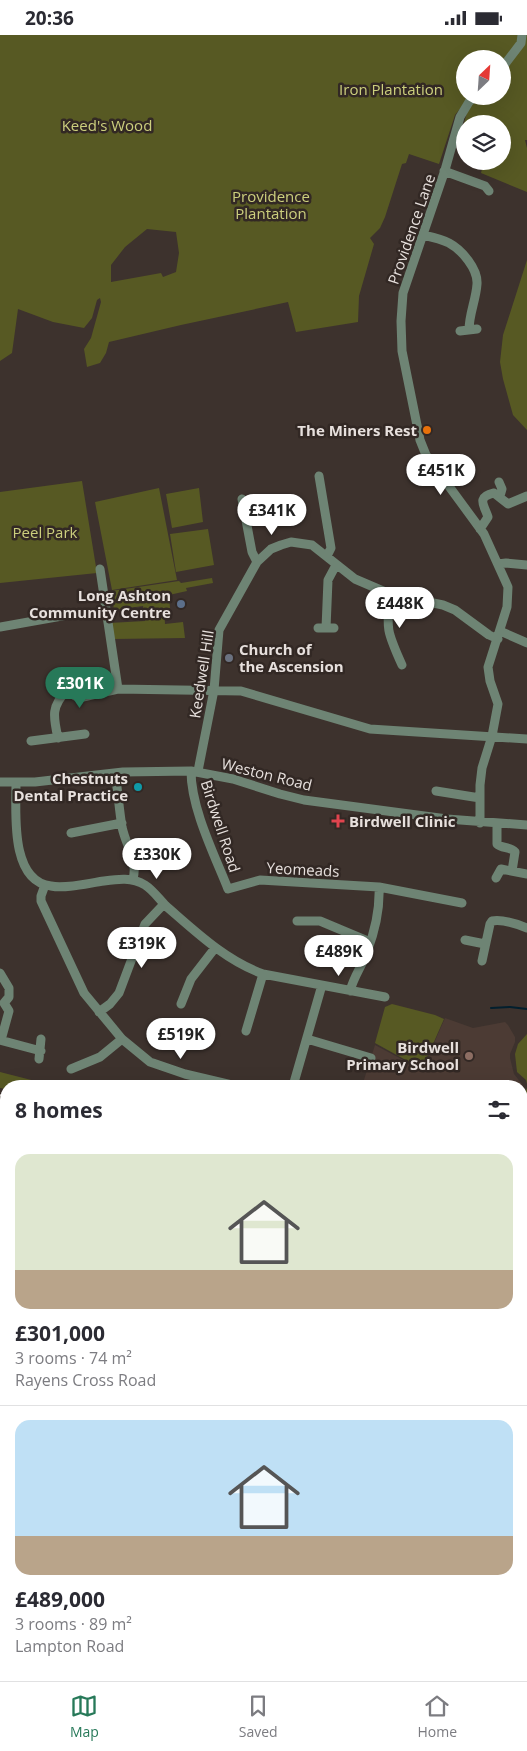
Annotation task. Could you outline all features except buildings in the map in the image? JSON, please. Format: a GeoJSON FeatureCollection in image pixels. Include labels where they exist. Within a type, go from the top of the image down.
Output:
{"type":"FeatureCollection","features":[{"type":"Feature","properties":{"kind":"street"},"geometry":{"type":"LineString","coordinates":[[511,56],[521,43],[522,35]]}},
{"type":"Feature","properties":{"kind":"street","name":"Providence Lane"},"geometry":{"type":"LineString","coordinates":[[467,105],[460,117],[403,293],[401,321],[402,351],[420,440],[426,455],[480,529],[505,579],[508,596],[507,607],[488,667],[490,681],[498,704],[492,736],[482,768],[480,823]]}},
{"type":"Feature","properties":{"kind":"street"},"geometry":{"type":"LineString","coordinates":[[444,171],[484,186],[489,191]]}},
{"type":"Feature","properties":{"kind":"street"},"geometry":{"type":"LineString","coordinates":[[423,235],[451,244],[460,251],[474,271],[477,285],[469,321],[469,330]]}},
{"type":"Feature","properties":{"kind":"street"},"geometry":{"type":"LineString","coordinates":[[322,482],[331,548],[327,556]]}},
{"type":"Feature","properties":{"kind":"street"},"geometry":{"type":"LineString","coordinates":[[499,482],[502,489],[500,496]]}},
{"type":"Feature","properties":{"kind":"street"},"geometry":{"type":"LineString","coordinates":[[480,529],[488,517],[482,505],[484,497],[494,493],[508,504],[516,497],[527,496]]}},
{"type":"Feature","properties":{"kind":"street"},"geometry":{"type":"LineString","coordinates":[[242,499],[252,552],[257,562]]}},
{"type":"Feature","properties":{"kind":"street","name":"Keedwell Hill"},"geometry":{"type":"LineString","coordinates":[[194,771],[214,690],[219,630],[257,562],[271,549],[292,542],[312,545],[355,579],[390,594],[443,605],[455,610],[489,635],[499,635],[527,643]]}},
{"type":"Feature","properties":{"kind":"street"},"geometry":{"type":"LineString","coordinates":[[498,564],[527,565]]}},
{"type":"Feature","properties":{"kind":"street"},"geometry":{"type":"LineString","coordinates":[[326,628],[328,581],[336,565]]}},
{"type":"Feature","properties":{"kind":"street"},"geometry":{"type":"LineString","coordinates":[[100,569],[118,689]]}},
{"type":"Feature","properties":{"kind":"street"},"geometry":{"type":"LineString","coordinates":[[390,594],[387,625],[390,640],[402,659]]}},
{"type":"Feature","properties":{"kind":"street"},"geometry":{"type":"LineString","coordinates":[[0,627],[73,615]]}},
{"type":"Feature","properties":{"kind":"street"},"geometry":{"type":"LineString","coordinates":[[58,738],[54,715],[55,707],[71,687],[75,696],[83,697],[118,689],[241,691],[370,729],[527,739]]}},
{"type":"Feature","properties":{"kind":"street"},"geometry":{"type":"LineString","coordinates":[[31,741],[85,734]]}},
{"type":"Feature","properties":{"kind":"street","name":"Weston Road"},"geometry":{"type":"LineString","coordinates":[[0,783],[16,784],[115,773],[194,771],[233,779],[292,797],[480,823],[527,825]]}},
{"type":"Feature","properties":{"kind":"street","name":"Birdwell Road"},"geometry":{"type":"LineString","coordinates":[[194,771],[192,791],[194,799],[228,889]]}},
{"type":"Feature","properties":{"kind":"street"},"geometry":{"type":"LineString","coordinates":[[115,773],[126,845],[135,865],[133,879]]}},
{"type":"Feature","properties":{"kind":"street"},"geometry":{"type":"LineString","coordinates":[[16,784],[16,835],[20,852],[30,874],[45,885],[54,887],[133,879],[144,885],[215,948],[245,967],[263,973],[385,997]]}},
{"type":"Feature","properties":{"kind":"street"},"geometry":{"type":"LineString","coordinates":[[436,791],[480,798]]}},
{"type":"Feature","properties":{"kind":"street"},"geometry":{"type":"LineString","coordinates":[[71,833],[122,823]]}},
{"type":"Feature","properties":{"kind":"street"},"geometry":{"type":"LineString","coordinates":[[498,824],[498,846],[512,849],[515,852],[512,871]]}},
{"type":"Feature","properties":{"kind":"street"},"geometry":{"type":"LineString","coordinates":[[496,878],[501,869],[527,874]]}},
{"type":"Feature","properties":{"kind":"street","name":"Yeomeads"},"geometry":{"type":"LineString","coordinates":[[228,889],[260,880],[379,887],[462,903]]}},
{"type":"Feature","properties":{"kind":"street"},"geometry":{"type":"LineString","coordinates":[[45,885],[41,896],[46,913],[84,993],[99,1012],[134,1051],[150,1061],[186,1074],[211,1080]]}},
{"type":"Feature","properties":{"kind":"street"},"geometry":{"type":"LineString","coordinates":[[350,991],[370,942],[378,910],[379,887]]}},
{"type":"Feature","properties":{"kind":"street"},"geometry":{"type":"LineString","coordinates":[[99,1012],[110,1005],[119,993],[145,924],[164,904]]}},
{"type":"Feature","properties":{"kind":"street"},"geometry":{"type":"LineString","coordinates":[[297,921],[320,921],[370,942]]}},
{"type":"Feature","properties":{"kind":"street"},"geometry":{"type":"LineString","coordinates":[[482,961],[492,921],[517,924],[527,928]]}},
{"type":"Feature","properties":{"kind":"street"},"geometry":{"type":"LineString","coordinates":[[517,924],[527,923]]}},
{"type":"Feature","properties":{"kind":"street"},"geometry":{"type":"LineString","coordinates":[[465,940],[485,944]]}},
{"type":"Feature","properties":{"kind":"street"},"geometry":{"type":"LineString","coordinates":[[181,1004],[191,979],[215,948]]}},
{"type":"Feature","properties":{"kind":"street"},"geometry":{"type":"LineString","coordinates":[[0,973],[8,987],[9,997],[2,1003],[8,1011],[0,1040],[40,1055],[41,1039]]}},
{"type":"Feature","properties":{"kind":"street"},"geometry":{"type":"LineString","coordinates":[[246,1031],[263,973]]}},
{"type":"Feature","properties":{"kind":"street"},"geometry":{"type":"LineString","coordinates":[[295,1080],[322,985]]}},
{"type":"Feature","properties":{"kind":"street"},"geometry":{"type":"LineString","coordinates":[[71,1069],[100,1057],[122,1039]]}},
{"type":"Feature","properties":{"kind":"street"},"geometry":{"type":"LineString","coordinates":[[307,1039],[370,1058]]}},
{"type":"Feature","properties":{"kind":"shaded area","name":"Birdwell Primary School"},"geometry":{"type":"Polygon","coordinates":[[[445,1018],[473,1028],[505,1022],[515,1037],[510,1058],[514,1074],[519,1080],[364,1080],[375,1045],[422,1070],[445,1018]]]}},
{"type":"Feature","properties":{"kind":"green space"},"geometry":{"type":"Polygon","coordinates":[[[0,35],[527,35],[527,140],[525,140],[527,148],[527,192],[481,173],[482,170],[511,170],[511,115],[466,115],[469,105],[511,105],[511,50],[456,50],[456,105],[463,105],[455,115],[439,164],[409,154],[406,163],[402,164],[385,217],[380,228],[370,238],[374,244],[359,296],[358,322],[296,332],[288,302],[109,342],[106,353],[100,363],[87,367],[84,349],[91,338],[101,302],[100,298],[97,300],[92,318],[84,328],[53,322],[18,309],[12,353],[0,361],[0,35]],[[147,229],[125,247],[111,265],[111,282],[161,273],[163,277],[176,272],[179,253],[176,232],[147,229]]]}},
{"type":"Feature","properties":{"kind":"green space"},"geometry":{"type":"Polygon","coordinates":[[[527,260],[527,430],[513,415],[500,362],[503,335],[527,260]]]}},
{"type":"Feature","properties":{"kind":"green space","name":"Peel Park"},"geometry":{"type":"Polygon","coordinates":[[[82,481],[97,573],[0,583],[0,492],[82,481]]]}},
{"type":"Feature","properties":{"kind":"green space"},"geometry":{"type":"Polygon","coordinates":[[[159,488],[177,580],[112,590],[95,502],[159,488]]]}},
{"type":"Feature","properties":{"kind":"green space"},"geometry":{"type":"Polygon","coordinates":[[[199,488],[203,522],[172,528],[166,494],[199,488]]]}},
{"type":"Feature","properties":{"kind":"green space"},"geometry":{"type":"Polygon","coordinates":[[[208,529],[214,565],[176,572],[170,534],[208,529]]]}},
{"type":"Feature","properties":{"kind":"green space"},"geometry":{"type":"Polygon","coordinates":[[[212,578],[213,583],[186,588],[187,591],[169,595],[170,608],[164,609],[165,624],[183,622],[185,638],[113,639],[109,623],[145,621],[143,606],[114,610],[111,591],[212,578]]]}},
{"type":"Feature","properties":{"kind":"green space"},"geometry":{"type":"Polygon","coordinates":[[[392,1004],[444,1019],[422,1069],[375,1043],[385,1007],[392,1004]]]}},
{"type":"Feature","properties":{"kind":"green space"},"geometry":{"type":"Polygon","coordinates":[[[527,1034],[527,1080],[517,1072],[515,1054],[518,1044],[527,1034]]]}},
{"type":"Feature","properties":{"kind":"green space"},"geometry":{"type":"Polygon","coordinates":[[[0,1072],[31,1080],[0,1080],[0,1072]]]}},
{"type":"Feature","properties":{"kind":"waterway"},"geometry":{"type":"LineString","coordinates":[[491,1008],[510,1007],[527,1009]]}},
{"type":"Feature","properties":{"kind":"place","name":"The Miners Rest"},"geometry":{"type":"Point","coordinates":[427,430]}},
{"type":"Feature","properties":{"kind":"place","name":"Long Ashton Community Centre"},"geometry":{"type":"Point","coordinates":[181,604]}},
{"type":"Feature","properties":{"kind":"place","name":"Church of the Ascension"},"geometry":{"type":"Point","coordinates":[229,658]}},
{"type":"Feature","properties":{"kind":"place","name":"Chestnuts Dental Practice"},"geometry":{"type":"Point","coordinates":[138,787]}},
{"type":"Feature","properties":{"kind":"place","name":"Birdwell Clinic"},"geometry":{"type":"Point","coordinates":[338,821]}},
{"type":"Feature","properties":{"kind":"place","name":"Birdwell Primary School"},"geometry":{"type":"Point","coordinates":[469,1056]}},
{"type":"Feature","properties":{"kind":"park label","name":"Iron Plantation"},"geometry":{"type":"Point","coordinates":[391,89]}},
{"type":"Feature","properties":{"kind":"park label","name":"Keed's Wood"},"geometry":{"type":"Point","coordinates":[107,125]}},
{"type":"Feature","properties":{"kind":"park label","name":"Providence Plantation"},"geometry":{"type":"Point","coordinates":[271,204]}}]}
